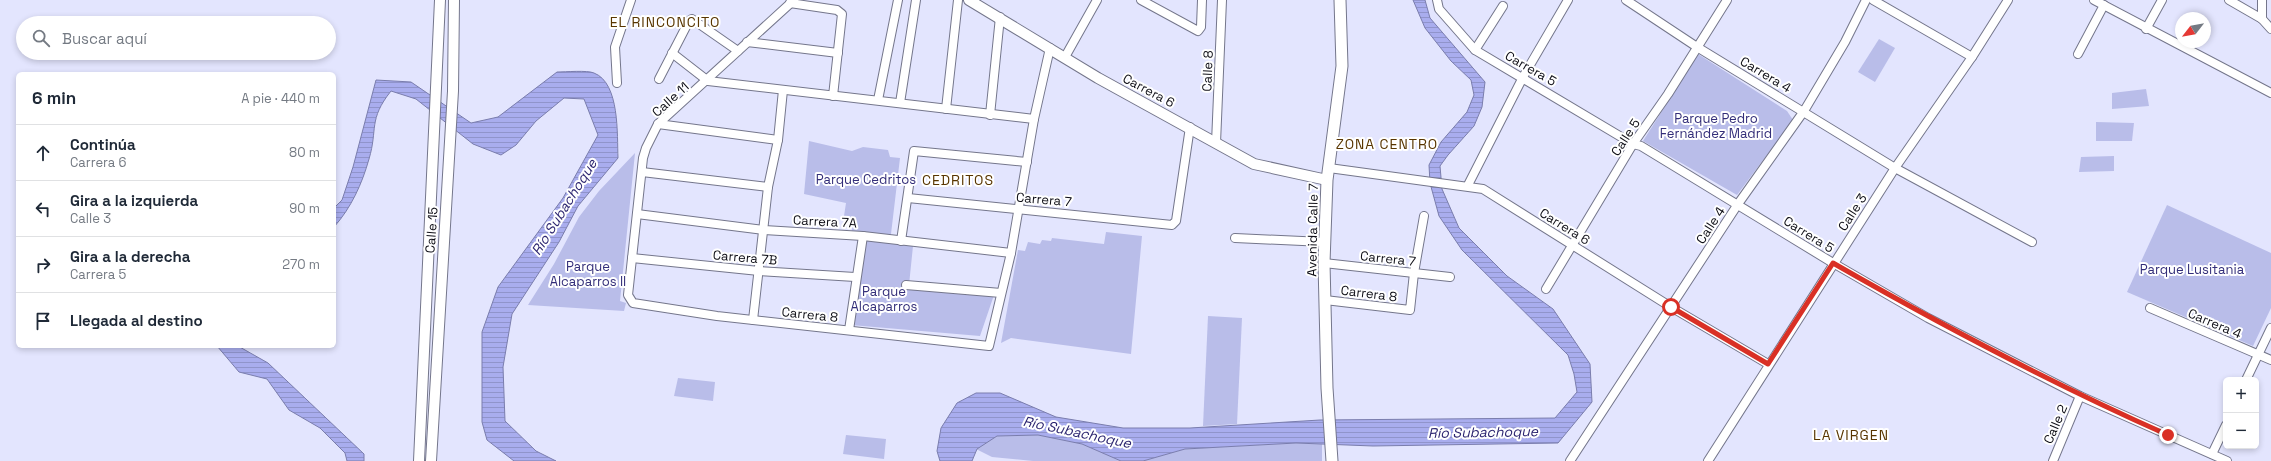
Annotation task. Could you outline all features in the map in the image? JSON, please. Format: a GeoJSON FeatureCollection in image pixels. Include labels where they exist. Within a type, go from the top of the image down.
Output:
{"type":"FeatureCollection","features":[{"type":"Feature","properties":{"kind":"main road","name":"Avenida Calle 7"},"geometry":{"type":"LineString","coordinates":[[1332,458],[1328,409],[1324,242],[1327,180],[1342,66],[1340,0]]}},
{"type":"Feature","properties":{"kind":"street","name":"Calle 15"},"geometry":{"type":"LineString","coordinates":[[419,461],[440,0]]}},
{"type":"Feature","properties":{"kind":"street","name":"Calle 15"},"geometry":{"type":"LineString","coordinates":[[431,461],[454,71],[454,0]]}},
{"type":"Feature","properties":{"kind":"street"},"geometry":{"type":"LineString","coordinates":[[617,84],[615,47],[631,0]]}},
{"type":"Feature","properties":{"kind":"street"},"geometry":{"type":"LineString","coordinates":[[878,100],[898,0]]}},
{"type":"Feature","properties":{"kind":"street"},"geometry":{"type":"LineString","coordinates":[[900,103],[916,0]]}},
{"type":"Feature","properties":{"kind":"street"},"geometry":{"type":"LineString","coordinates":[[946,109],[958,0]]}},
{"type":"Feature","properties":{"kind":"street","name":"Carrera 6"},"geometry":{"type":"LineString","coordinates":[[969,0],[1000,17],[1098,78],[1190,127],[1254,164],[1327,180]]}},
{"type":"Feature","properties":{"kind":"street"},"geometry":{"type":"LineString","coordinates":[[1065,57],[1097,0]]}},
{"type":"Feature","properties":{"kind":"street"},"geometry":{"type":"LineString","coordinates":[[1141,0],[1198,31],[1201,27],[1202,0]]}},
{"type":"Feature","properties":{"kind":"street","name":"Calle 8"},"geometry":{"type":"LineString","coordinates":[[1216,143],[1222,0]]}},
{"type":"Feature","properties":{"kind":"street","name":"Carrera 5"},"geometry":{"type":"LineString","coordinates":[[1437,0],[1439,9],[1475,50],[1523,77],[1633,144],[1641,146],[1833,263],[1928,318],[2080,396],[2227,461]]}},
{"type":"Feature","properties":{"kind":"street"},"geometry":{"type":"LineString","coordinates":[[1468,185],[1523,77],[1568,0]]}},
{"type":"Feature","properties":{"kind":"street","name":"Carrera 4"},"geometry":{"type":"LineString","coordinates":[[1626,0],[1697,47],[1895,168],[2032,242]]}},
{"type":"Feature","properties":{"kind":"street","name":"Calle 5"},"geometry":{"type":"LineString","coordinates":[[1546,288],[1573,246],[1633,144],[1727,0]]}},
{"type":"Feature","properties":{"kind":"street","name":"Calle 4"},"geometry":{"type":"LineString","coordinates":[[1570,461],[1738,204],[1804,111],[1845,42],[1866,0]]}},
{"type":"Feature","properties":{"kind":"street"},"geometry":{"type":"LineString","coordinates":[[1873,0],[1972,58]]}},
{"type":"Feature","properties":{"kind":"street","name":"Calle 3"},"geometry":{"type":"LineString","coordinates":[[1708,461],[1833,263],[1895,168],[1972,58],[2008,0]]}},
{"type":"Feature","properties":{"kind":"street"},"geometry":{"type":"LineString","coordinates":[[2094,0],[2146,29],[2271,93]]}},
{"type":"Feature","properties":{"kind":"street"},"geometry":{"type":"LineString","coordinates":[[2146,29],[2162,0]]}},
{"type":"Feature","properties":{"kind":"street"},"geometry":{"type":"LineString","coordinates":[[2228,0],[2262,19],[2271,29]]}},
{"type":"Feature","properties":{"kind":"street"},"geometry":{"type":"LineString","coordinates":[[2262,0],[2262,19]]}},
{"type":"Feature","properties":{"kind":"street"},"geometry":{"type":"LineString","coordinates":[[792,2],[840,11],[842,14],[833,96]]}},
{"type":"Feature","properties":{"kind":"street","name":"Calle 11"},"geometry":{"type":"LineString","coordinates":[[630,301],[628,295],[642,172],[646,148],[658,124],[708,81],[747,42],[792,2]]}},
{"type":"Feature","properties":{"kind":"street"},"geometry":{"type":"LineString","coordinates":[[2078,54],[2104,5]]}},
{"type":"Feature","properties":{"kind":"street"},"geometry":{"type":"LineString","coordinates":[[1475,50],[1503,6]]}},
{"type":"Feature","properties":{"kind":"street"},"geometry":{"type":"LineString","coordinates":[[990,115],[1000,17]]}},
{"type":"Feature","properties":{"kind":"street"},"geometry":{"type":"LineString","coordinates":[[659,79],[689,21],[692,19],[738,51]]}},
{"type":"Feature","properties":{"kind":"street"},"geometry":{"type":"LineString","coordinates":[[747,42],[838,53]]}},
{"type":"Feature","properties":{"kind":"street"},"geometry":{"type":"LineString","coordinates":[[906,285],[1001,293],[1011,253],[1017,209],[1034,119],[1050,48]]}},
{"type":"Feature","properties":{"kind":"street"},"geometry":{"type":"LineString","coordinates":[[672,53],[708,81],[1034,119]]}},
{"type":"Feature","properties":{"kind":"street"},"geometry":{"type":"LineString","coordinates":[[438,67],[454,71]]}},
{"type":"Feature","properties":{"kind":"street"},"geometry":{"type":"LineString","coordinates":[[753,320],[768,187],[778,140],[783,90]]}},
{"type":"Feature","properties":{"kind":"street"},"geometry":{"type":"LineString","coordinates":[[658,124],[778,140]]}},
{"type":"Feature","properties":{"kind":"street","name":"Carrera 7"},"geometry":{"type":"LineString","coordinates":[[908,198],[1070,213],[1172,225],[1176,221],[1190,127]]}},
{"type":"Feature","properties":{"kind":"street"},"geometry":{"type":"LineString","coordinates":[[901,241],[914,151],[1027,162]]}},
{"type":"Feature","properties":{"kind":"street","name":"Carrera 6"},"geometry":{"type":"LineString","coordinates":[[1329,168],[1468,185],[1483,189],[1671,307],[1768,364]]}},
{"type":"Feature","properties":{"kind":"street"},"geometry":{"type":"LineString","coordinates":[[642,172],[768,187]]}},
{"type":"Feature","properties":{"kind":"street","name":"Carrera 7A"},"geometry":{"type":"LineString","coordinates":[[637,214],[764,230],[863,236],[1011,253]]}},
{"type":"Feature","properties":{"kind":"street"},"geometry":{"type":"LineString","coordinates":[[1414,273],[1424,216]]}},
{"type":"Feature","properties":{"kind":"street"},"geometry":{"type":"LineString","coordinates":[[849,330],[863,236]]}},
{"type":"Feature","properties":{"kind":"street"},"geometry":{"type":"LineString","coordinates":[[1235,238],[1324,242]]}},
{"type":"Feature","properties":{"kind":"street"},"geometry":{"type":"LineString","coordinates":[[429,248],[443,251]]}},
{"type":"Feature","properties":{"kind":"street","name":"Carrera 7B"},"geometry":{"type":"LineString","coordinates":[[632,258],[759,271],[856,277]]}},
{"type":"Feature","properties":{"kind":"street","name":"Carrera 7"},"geometry":{"type":"LineString","coordinates":[[1324,263],[1450,277]]}},
{"type":"Feature","properties":{"kind":"street","name":"Carrera 8"},"geometry":{"type":"LineString","coordinates":[[1325,300],[1410,310],[1414,273]]}},
{"type":"Feature","properties":{"kind":"street","name":"Carrera 8"},"geometry":{"type":"LineString","coordinates":[[630,301],[636,304],[753,320],[989,346],[1001,293]]}},
{"type":"Feature","properties":{"kind":"street","name":"Carrera 4"},"geometry":{"type":"LineString","coordinates":[[2150,308],[2271,360]]}},
{"type":"Feature","properties":{"kind":"street"},"geometry":{"type":"LineString","coordinates":[[2247,377],[2271,328]]}},
{"type":"Feature","properties":{"kind":"street","name":"Calle 2"},"geometry":{"type":"LineString","coordinates":[[2053,461],[2080,396]]}},
{"type":"Feature","properties":{"kind":"street"},"geometry":{"type":"LineString","coordinates":[[2212,454],[2223,431]]}},
{"type":"Feature","properties":{"kind":"green space"},"geometry":{"type":"Polygon","coordinates":[[[1879,39],[1895,48],[1875,82],[1858,72],[1879,39]]]}},
{"type":"Feature","properties":{"kind":"green space","name":"Parque Pedro Fernández Madrid"},"geometry":{"type":"Polygon","coordinates":[[[1698,54],[1787,111],[1793,120],[1737,195],[1643,141],[1698,54]]]}},
{"type":"Feature","properties":{"kind":"green space"},"geometry":{"type":"Polygon","coordinates":[[[2146,89],[2149,106],[2112,109],[2112,93],[2146,89]]]}},
{"type":"Feature","properties":{"kind":"green space"},"geometry":{"type":"Polygon","coordinates":[[[2096,122],[2134,123],[2132,141],[2096,141],[2096,122]]]}},
{"type":"Feature","properties":{"kind":"green space","name":"Parque Cedritos"},"geometry":{"type":"Polygon","coordinates":[[[809,141],[852,151],[863,147],[888,150],[890,157],[900,158],[891,234],[888,238],[851,233],[855,219],[844,216],[846,203],[804,194],[809,141]]]}},
{"type":"Feature","properties":{"kind":"green space","name":"Parque Alcaparros II"},"geometry":{"type":"Polygon","coordinates":[[[635,153],[620,301],[626,303],[624,311],[528,305],[554,264],[579,217],[599,191],[635,153]]]}},
{"type":"Feature","properties":{"kind":"green space"},"geometry":{"type":"Polygon","coordinates":[[[2114,156],[2114,171],[2079,172],[2081,157],[2114,156]]]}},
{"type":"Feature","properties":{"kind":"green space","name":"Parque Lusitania"},"geometry":{"type":"Polygon","coordinates":[[[2167,205],[2271,253],[2271,308],[2253,346],[2127,292],[2167,205]]]}},
{"type":"Feature","properties":{"kind":"green space"},"geometry":{"type":"Polygon","coordinates":[[[1106,232],[1142,236],[1131,354],[1011,338],[1001,343],[1018,250],[1025,251],[1028,242],[1040,244],[1042,240],[1051,241],[1052,238],[1104,244],[1106,232]]]}},
{"type":"Feature","properties":{"kind":"green space","name":"Parque Alcaparros"},"geometry":{"type":"Polygon","coordinates":[[[864,238],[913,246],[909,285],[994,295],[980,336],[851,325],[864,238]]]}},
{"type":"Feature","properties":{"kind":"green space"},"geometry":{"type":"Polygon","coordinates":[[[1208,316],[1242,318],[1237,424],[1203,426],[1208,316]]]}},
{"type":"Feature","properties":{"kind":"green space"},"geometry":{"type":"Polygon","coordinates":[[[678,378],[715,382],[713,401],[674,396],[678,378]]]}},
{"type":"Feature","properties":{"kind":"green space"},"geometry":{"type":"Polygon","coordinates":[[[846,435],[886,439],[884,459],[843,454],[846,435]]]}},
{"type":"Feature","properties":{"kind":"green space"},"geometry":{"type":"Polygon","coordinates":[[[1038,435],[1082,444],[1121,461],[1033,461],[992,457],[976,449],[997,436],[1038,435]]]}},
{"type":"Feature","properties":{"kind":"green space"},"geometry":{"type":"Polygon","coordinates":[[[1296,443],[1322,444],[1322,461],[1143,461],[1185,449],[1296,443]]]}},
{"type":"Feature","properties":{"kind":"water","name":"Río Subachoque"},"geometry":{"type":"Polygon","coordinates":[[[1413,0],[1425,0],[1430,18],[1485,82],[1482,107],[1474,126],[1440,166],[1442,189],[1459,228],[1507,276],[1553,309],[1590,364],[1592,402],[1558,443],[1373,446],[1296,443],[1185,449],[1143,461],[1121,461],[1082,444],[1038,435],[997,436],[977,449],[972,461],[940,461],[937,451],[941,428],[957,403],[976,393],[1000,393],[1056,417],[1123,428],[1190,428],[1320,420],[1555,418],[1577,392],[1574,374],[1568,355],[1462,250],[1439,216],[1430,183],[1429,165],[1441,142],[1467,112],[1474,95],[1471,80],[1451,61],[1425,28],[1413,0]]]}},
{"type":"Feature","properties":{"kind":"water","name":"Río Subachoque"},"geometry":{"type":"Polygon","coordinates":[[[582,71],[594,73],[609,87],[613,98],[617,124],[618,158],[578,206],[559,242],[512,314],[503,367],[505,421],[536,451],[556,461],[514,461],[487,440],[482,422],[482,332],[498,287],[563,198],[598,135],[584,99],[564,98],[536,121],[516,145],[501,155],[473,144],[416,99],[391,91],[376,117],[372,149],[359,186],[351,204],[336,225],[336,206],[342,200],[353,167],[376,80],[411,82],[471,123],[498,117],[557,72],[582,71]]]}},
{"type":"Feature","properties":{"kind":"water"},"geometry":{"type":"Polygon","coordinates":[[[219,348],[242,348],[268,363],[364,454],[364,461],[347,461],[345,453],[320,428],[289,410],[267,379],[239,372],[219,348]]]}},
{"type":"Feature","properties":{"kind":"district","name":"EL RINCONCITO"},"geometry":{"type":"Point","coordinates":[665,22]}},
{"type":"Feature","properties":{"kind":"district","name":"ZONA CENTRO"},"geometry":{"type":"Point","coordinates":[1387,144]}},
{"type":"Feature","properties":{"kind":"district","name":"CEDRITOS"},"geometry":{"type":"Point","coordinates":[958,180]}},
{"type":"Feature","properties":{"kind":"district","name":"LA VIRGEN"},"geometry":{"type":"Point","coordinates":[1851,435]}},
{"type":"Feature","properties":{"kind":"route"},"geometry":{"type":"LineString","coordinates":[[1671,307],[1768,364],[1833,263],[1928,318],[2080,396],[2168,435]]}}]}
